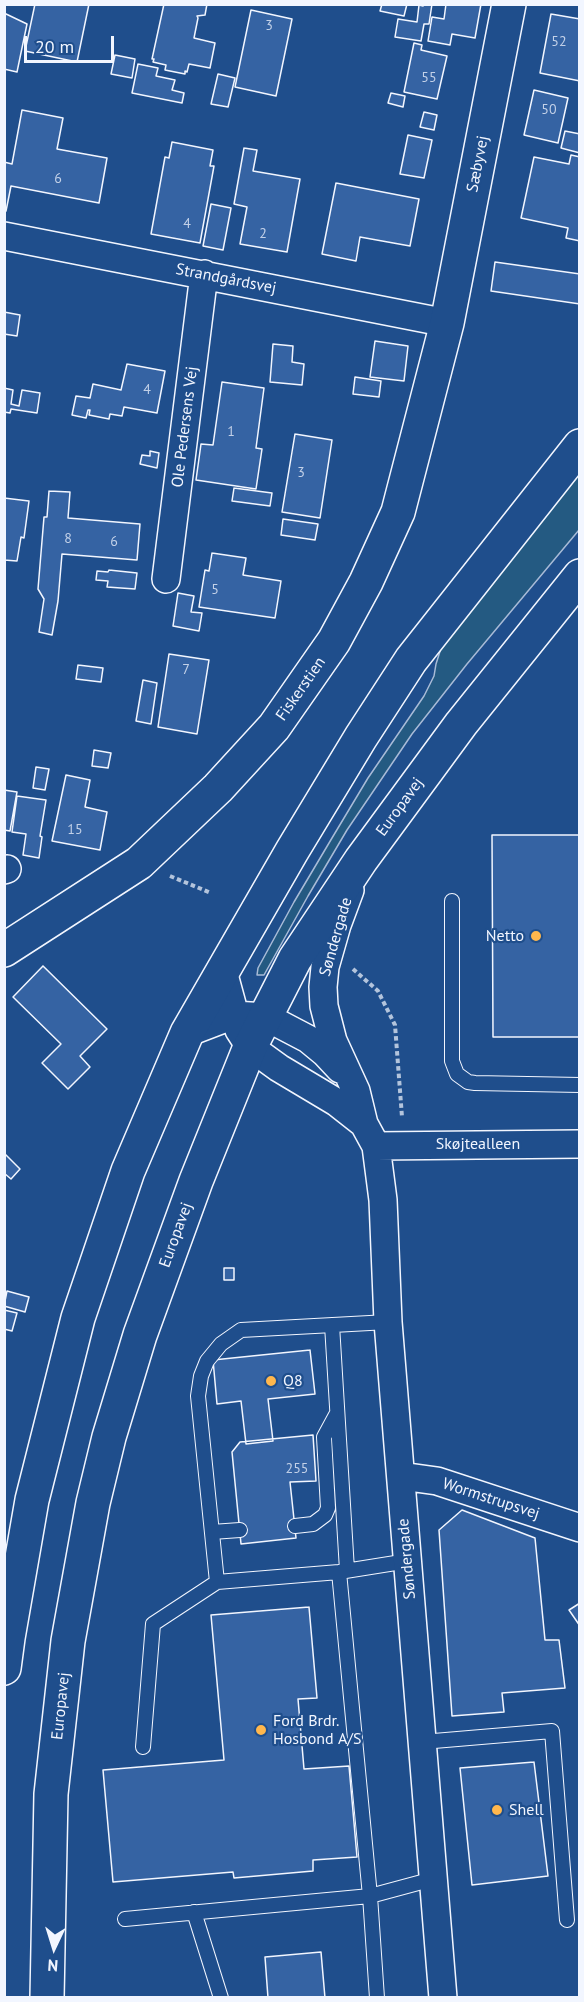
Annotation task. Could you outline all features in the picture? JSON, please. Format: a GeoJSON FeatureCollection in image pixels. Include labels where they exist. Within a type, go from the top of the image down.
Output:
{"type":"FeatureCollection","features":[{"type":"Feature","properties":{"kind":"main road","name":"Sæbyvej"},"geometry":{"type":"LineString","coordinates":[[447,323],[509,4]]}},
{"type":"Feature","properties":{"kind":"main road","name":"Fiskerstien"},"geometry":{"type":"LineString","coordinates":[[4,950],[139,862],[218,788],[274,727],[334,641],[366,582],[398,512],[447,323]]}},
{"type":"Feature","properties":{"kind":"main road"},"geometry":{"type":"LineString","coordinates":[[4,1668],[32,1500],[78,1318],[128,1171],[188,1032],[361,737],[411,660],[579,446]]}},
{"type":"Feature","properties":{"kind":"main road","name":"Europavej"},"geometry":{"type":"LineString","coordinates":[[47,1998],[51,1794],[68,1641],[93,1503],[109,1437],[140,1335],[196,1181],[250,1047],[250,1016],[295,959],[361,860],[461,724],[579,576]]}},
{"type":"Feature","properties":{"kind":"street","name":"Strandgårdsvej"},"geometry":{"type":"LineString","coordinates":[[4,236],[447,323]]}},
{"type":"Feature","properties":{"kind":"street","name":"Ole Pedersens Vej"},"geometry":{"type":"LineString","coordinates":[[166,579],[204,274]]}},
{"type":"Feature","properties":{"kind":"street","name":"Søndergade"},"geometry":{"type":"LineString","coordinates":[[361,860],[337,925],[325,967],[324,1006],[333,1041],[360,1104],[370,1135],[383,1200],[388,1322],[443,1998]]}},
{"type":"Feature","properties":{"kind":"street"},"geometry":{"type":"LineString","coordinates":[[188,1032],[250,1016],[223,971]]}},
{"type":"Feature","properties":{"kind":"street","name":"Søndergade"},"geometry":{"type":"LineString","coordinates":[[250,1016],[308,1039],[325,1053],[352,1084]]}},
{"type":"Feature","properties":{"kind":"street"},"geometry":{"type":"LineString","coordinates":[[250,1047],[279,1068],[336,1102],[370,1135]]}},
{"type":"Feature","properties":{"kind":"street","name":"Skøjtealleen"},"geometry":{"type":"LineString","coordinates":[[370,1135],[404,1144],[579,1144]]}},
{"type":"Feature","properties":{"kind":"street","name":"Wormstrupsvej"},"geometry":{"type":"LineString","coordinates":[[401,1476],[437,1481],[579,1528]]}},
{"type":"Feature","properties":{"kind":"lane"},"geometry":{"type":"LineString","coordinates":[[452,901],[452,1061],[457,1074],[468,1082],[475,1083],[579,1085]]}},
{"type":"Feature","properties":{"kind":"lane"},"geometry":{"type":"LineString","coordinates":[[217,1582],[198,1396],[201,1376],[207,1361],[221,1344],[242,1330],[388,1322]]}},
{"type":"Feature","properties":{"kind":"lane"},"geometry":{"type":"LineString","coordinates":[[332,1325],[343,1571],[377,1998]]}},
{"type":"Feature","properties":{"kind":"lane"},"geometry":{"type":"LineString","coordinates":[[295,1526],[313,1524],[325,1515],[328,1508],[324,1437],[337,1413]]}},
{"type":"Feature","properties":{"kind":"lane"},"geometry":{"type":"LineString","coordinates":[[212,1532],[240,1530]]}},
{"type":"Feature","properties":{"kind":"lane"},"geometry":{"type":"LineString","coordinates":[[143,1747],[153,1624],[217,1582],[343,1571],[408,1561]]}},
{"type":"Feature","properties":{"kind":"lane"},"geometry":{"type":"LineString","coordinates":[[422,1742],[552,1731],[567,1920]]}},
{"type":"Feature","properties":{"kind":"lane"},"geometry":{"type":"LineString","coordinates":[[125,1919],[370,1896],[433,1879]]}},
{"type":"Feature","properties":{"kind":"lane"},"geometry":{"type":"LineString","coordinates":[[194,1912],[221,1998]]}},
{"type":"Feature","properties":{"kind":"path"},"geometry":{"type":"LineString","coordinates":[[139,862],[211,893]]}},
{"type":"Feature","properties":{"kind":"path"},"geometry":{"type":"LineString","coordinates":[[353,969],[378,991],[395,1025],[404,1144]]}},
{"type":"Feature","properties":{"kind":"shaded area"},"geometry":{"type":"Polygon","coordinates":[[[579,471],[579,530],[412,734],[347,830],[264,975],[257,975],[258,968],[294,902],[332,838],[368,778],[424,696],[434,676],[442,645],[579,471]]]}},
{"type":"Feature","properties":{"kind":"building"},"geometry":{"type":"Polygon","coordinates":[[[35,4],[89,4],[77,62],[25,51],[35,4]]]}},
{"type":"Feature","properties":{"kind":"building"},"geometry":{"type":"Polygon","coordinates":[[[164,4],[207,4],[205,15],[197,16],[194,38],[215,43],[210,68],[189,64],[185,74],[165,70],[166,65],[153,62],[164,4]]]}},
{"type":"Feature","properties":{"kind":"building"},"geometry":{"type":"Polygon","coordinates":[[[382,4],[407,4],[404,16],[380,11],[382,4]]]}},
{"type":"Feature","properties":{"kind":"building"},"geometry":{"type":"Polygon","coordinates":[[[423,4],[432,4],[429,24],[424,24],[421,41],[395,37],[398,19],[417,22],[419,5],[423,6],[423,4]]]}},
{"type":"Feature","properties":{"kind":"building"},"geometry":{"type":"Polygon","coordinates":[[[446,4],[481,4],[475,38],[452,34],[450,45],[428,41],[432,17],[444,19],[446,4]]]}},
{"type":"Feature","properties":{"kind":"building"},"geometry":{"type":"Polygon","coordinates":[[[251,10],[292,19],[276,96],[235,87],[251,10]]]}},
{"type":"Feature","properties":{"kind":"building"},"geometry":{"type":"Polygon","coordinates":[[[4,13],[27,24],[17,72],[4,69],[4,13]]]}},
{"type":"Feature","properties":{"kind":"building"},"geometry":{"type":"Polygon","coordinates":[[[551,14],[580,19],[580,81],[540,73],[551,14]]]}},
{"type":"Feature","properties":{"kind":"building"},"geometry":{"type":"Polygon","coordinates":[[[414,43],[422,45],[421,50],[447,56],[437,99],[404,92],[414,43]]]}},
{"type":"Feature","properties":{"kind":"building"},"geometry":{"type":"Polygon","coordinates":[[[115,55],[135,59],[132,78],[111,74],[115,55]]]}},
{"type":"Feature","properties":{"kind":"building"},"geometry":{"type":"Polygon","coordinates":[[[138,64],[158,68],[156,76],[175,80],[172,90],[184,93],[182,103],[132,93],[138,64]]]}},
{"type":"Feature","properties":{"kind":"building"},"geometry":{"type":"Polygon","coordinates":[[[218,74],[235,78],[228,107],[211,104],[218,74]]]}},
{"type":"Feature","properties":{"kind":"building"},"geometry":{"type":"Polygon","coordinates":[[[534,90],[568,98],[558,143],[524,135],[534,90]]]}},
{"type":"Feature","properties":{"kind":"building"},"geometry":{"type":"Polygon","coordinates":[[[391,93],[405,96],[403,107],[388,103],[391,93]]]}},
{"type":"Feature","properties":{"kind":"building"},"geometry":{"type":"Polygon","coordinates":[[[22,110],[63,118],[57,149],[107,158],[99,203],[11,186],[6,211],[4,210],[4,162],[12,164],[22,110]]]}},
{"type":"Feature","properties":{"kind":"building"},"geometry":{"type":"Polygon","coordinates":[[[424,112],[437,115],[434,130],[420,127],[424,112]]]}},
{"type":"Feature","properties":{"kind":"building"},"geometry":{"type":"Polygon","coordinates":[[[565,131],[580,134],[580,153],[561,148],[565,131]]]}},
{"type":"Feature","properties":{"kind":"building"},"geometry":{"type":"Polygon","coordinates":[[[408,135],[432,140],[424,178],[400,174],[408,135]]]}},
{"type":"Feature","properties":{"kind":"building"},"geometry":{"type":"Polygon","coordinates":[[[172,142],[213,150],[210,166],[214,166],[200,243],[151,234],[165,157],[169,158],[172,142]]]}},
{"type":"Feature","properties":{"kind":"building"},"geometry":{"type":"Polygon","coordinates":[[[244,148],[257,150],[253,171],[300,179],[287,252],[240,244],[247,207],[234,204],[244,148]]]}},
{"type":"Feature","properties":{"kind":"building"},"geometry":{"type":"Polygon","coordinates":[[[571,155],[580,157],[580,241],[566,238],[568,228],[521,218],[534,157],[569,164],[571,155]]]}},
{"type":"Feature","properties":{"kind":"building"},"geometry":{"type":"Polygon","coordinates":[[[336,183],[419,199],[410,246],[360,237],[356,261],[322,254],[336,183]]]}},
{"type":"Feature","properties":{"kind":"building"},"geometry":{"type":"Polygon","coordinates":[[[211,204],[231,208],[223,250],[203,246],[211,204]]]}},
{"type":"Feature","properties":{"kind":"building"},"geometry":{"type":"Polygon","coordinates":[[[495,262],[580,274],[580,304],[491,291],[495,262]]]}},
{"type":"Feature","properties":{"kind":"building"},"geometry":{"type":"Polygon","coordinates":[[[4,312],[20,315],[17,336],[4,334],[4,312]]]}},
{"type":"Feature","properties":{"kind":"building"},"geometry":{"type":"Polygon","coordinates":[[[375,341],[408,346],[404,381],[370,377],[375,341]]]}},
{"type":"Feature","properties":{"kind":"building"},"geometry":{"type":"Polygon","coordinates":[[[273,344],[293,346],[292,362],[304,364],[302,385],[270,382],[273,344]]]}},
{"type":"Feature","properties":{"kind":"building"},"geometry":{"type":"Polygon","coordinates":[[[127,364],[165,371],[157,413],[124,407],[122,416],[110,414],[109,419],[89,415],[90,410],[86,418],[72,415],[76,396],[90,398],[93,384],[121,390],[127,364]]]}},
{"type":"Feature","properties":{"kind":"building"},"geometry":{"type":"Polygon","coordinates":[[[355,377],[381,381],[379,397],[353,394],[355,377]]]}},
{"type":"Feature","properties":{"kind":"building"},"geometry":{"type":"Polygon","coordinates":[[[222,382],[264,388],[256,448],[262,449],[256,489],[196,480],[201,444],[213,445],[222,382]]]}},
{"type":"Feature","properties":{"kind":"building"},"geometry":{"type":"Polygon","coordinates":[[[4,388],[13,390],[11,404],[19,406],[22,390],[40,393],[37,413],[11,409],[10,413],[4,412],[4,388]]]}},
{"type":"Feature","properties":{"kind":"building"},"geometry":{"type":"Polygon","coordinates":[[[295,434],[332,440],[320,518],[282,512],[295,434]]]}},
{"type":"Feature","properties":{"kind":"building"},"geometry":{"type":"Polygon","coordinates":[[[150,451],[159,453],[157,468],[140,464],[142,455],[150,456],[150,451]]]}},
{"type":"Feature","properties":{"kind":"building"},"geometry":{"type":"Polygon","coordinates":[[[234,488],[272,493],[270,506],[232,501],[234,488]]]}},
{"type":"Feature","properties":{"kind":"building"},"geometry":{"type":"Polygon","coordinates":[[[49,491],[70,492],[68,518],[140,524],[137,560],[62,554],[52,635],[39,632],[44,599],[38,589],[44,517],[47,517],[49,491]]]}},
{"type":"Feature","properties":{"kind":"building"},"geometry":{"type":"Polygon","coordinates":[[[4,498],[29,501],[24,538],[21,537],[17,561],[4,560],[4,498]]]}},
{"type":"Feature","properties":{"kind":"building"},"geometry":{"type":"Polygon","coordinates":[[[283,519],[318,524],[315,540],[281,535],[283,519]]]}},
{"type":"Feature","properties":{"kind":"building"},"geometry":{"type":"Polygon","coordinates":[[[212,553],[246,558],[243,575],[281,581],[275,618],[199,607],[205,570],[209,571],[212,553]]]}},
{"type":"Feature","properties":{"kind":"building"},"geometry":{"type":"Polygon","coordinates":[[[109,570],[137,573],[135,589],[107,587],[108,581],[96,580],[97,571],[108,572],[109,570]]]}},
{"type":"Feature","properties":{"kind":"building"},"geometry":{"type":"Polygon","coordinates":[[[178,593],[194,596],[191,612],[202,613],[199,631],[173,626],[178,593]]]}},
{"type":"Feature","properties":{"kind":"building"},"geometry":{"type":"Polygon","coordinates":[[[169,654],[209,660],[197,734],[158,727],[169,654]]]}},
{"type":"Feature","properties":{"kind":"building"},"geometry":{"type":"Polygon","coordinates":[[[78,665],[103,668],[101,682],[76,679],[78,665]]]}},
{"type":"Feature","properties":{"kind":"building"},"geometry":{"type":"Polygon","coordinates":[[[143,680],[157,683],[151,724],[136,721],[143,680]]]}},
{"type":"Feature","properties":{"kind":"building"},"geometry":{"type":"Polygon","coordinates":[[[94,750],[111,753],[108,768],[92,766],[94,750]]]}},
{"type":"Feature","properties":{"kind":"building"},"geometry":{"type":"Polygon","coordinates":[[[36,767],[49,769],[45,790],[33,788],[36,767]]]}},
{"type":"Feature","properties":{"kind":"building"},"geometry":{"type":"Polygon","coordinates":[[[66,775],[90,780],[85,807],[107,812],[100,850],[52,841],[66,775]]]}},
{"type":"Feature","properties":{"kind":"building"},"geometry":{"type":"Polygon","coordinates":[[[4,790],[17,792],[10,831],[4,830],[4,790]]]}},
{"type":"Feature","properties":{"kind":"building"},"geometry":{"type":"Polygon","coordinates":[[[17,796],[46,800],[39,858],[23,855],[26,834],[12,832],[17,796]]]}},
{"type":"Feature","properties":{"kind":"building","name":"Netto"},"geometry":{"type":"Polygon","coordinates":[[[492,835],[580,835],[580,1037],[493,1037],[492,835]]]}},
{"type":"Feature","properties":{"kind":"building"},"geometry":{"type":"Polygon","coordinates":[[[43,966],[107,1029],[80,1056],[90,1067],[68,1089],[42,1063],[61,1044],[13,997],[43,966]]]}},
{"type":"Feature","properties":{"kind":"building"},"geometry":{"type":"Polygon","coordinates":[[[4,1153],[20,1169],[11,1179],[4,1173],[4,1153]]]}},
{"type":"Feature","properties":{"kind":"building"},"geometry":{"type":"Polygon","coordinates":[[[224,1268],[234,1268],[234,1280],[224,1280],[224,1268]]]}},
{"type":"Feature","properties":{"kind":"building"},"geometry":{"type":"Polygon","coordinates":[[[7,1291],[29,1297],[25,1312],[4,1306],[7,1291]]]}},
{"type":"Feature","properties":{"kind":"building"},"geometry":{"type":"Polygon","coordinates":[[[4,1310],[17,1313],[12,1331],[4,1329],[4,1310]]]}},
{"type":"Feature","properties":{"kind":"building"},"geometry":{"type":"Polygon","coordinates":[[[310,1350],[315,1394],[268,1399],[273,1441],[246,1444],[241,1401],[217,1404],[213,1360],[310,1350]]]}},
{"type":"Feature","properties":{"kind":"building"},"geometry":{"type":"Polygon","coordinates":[[[313,1435],[316,1481],[290,1482],[296,1538],[241,1544],[232,1452],[240,1442],[313,1435]]]}},
{"type":"Feature","properties":{"kind":"building"},"geometry":{"type":"Polygon","coordinates":[[[462,1510],[535,1538],[545,1640],[559,1640],[565,1688],[502,1693],[504,1712],[452,1716],[439,1530],[462,1510]]]}},
{"type":"Feature","properties":{"kind":"building"},"geometry":{"type":"Polygon","coordinates":[[[580,1603],[580,1626],[569,1610],[580,1603]]]}},
{"type":"Feature","properties":{"kind":"building","name":"Ford Brdr. Hosbond A/S"},"geometry":{"type":"Polygon","coordinates":[[[309,1607],[317,1698],[298,1699],[304,1769],[349,1766],[357,1857],[313,1860],[313,1871],[234,1878],[233,1872],[113,1882],[103,1770],[224,1760],[211,1615],[309,1607]]]}},
{"type":"Feature","properties":{"kind":"building"},"geometry":{"type":"Polygon","coordinates":[[[534,1762],[548,1876],[472,1885],[460,1768],[534,1762]]]}},
{"type":"Feature","properties":{"kind":"building"},"geometry":{"type":"Polygon","coordinates":[[[321,1952],[325,1998],[268,1998],[265,1957],[321,1952]]]}},
{"type":"Feature","properties":{"kind":"place","name":"Netto"},"geometry":{"type":"Point","coordinates":[536,936]}},
{"type":"Feature","properties":{"kind":"place","name":"Q8"},"geometry":{"type":"Point","coordinates":[271,1381]}},
{"type":"Feature","properties":{"kind":"place","name":"Ford Brdr. Hosbond A/S"},"geometry":{"type":"Point","coordinates":[261,1730]}},
{"type":"Feature","properties":{"kind":"place","name":"Shell"},"geometry":{"type":"Point","coordinates":[497,1810]}}]}
